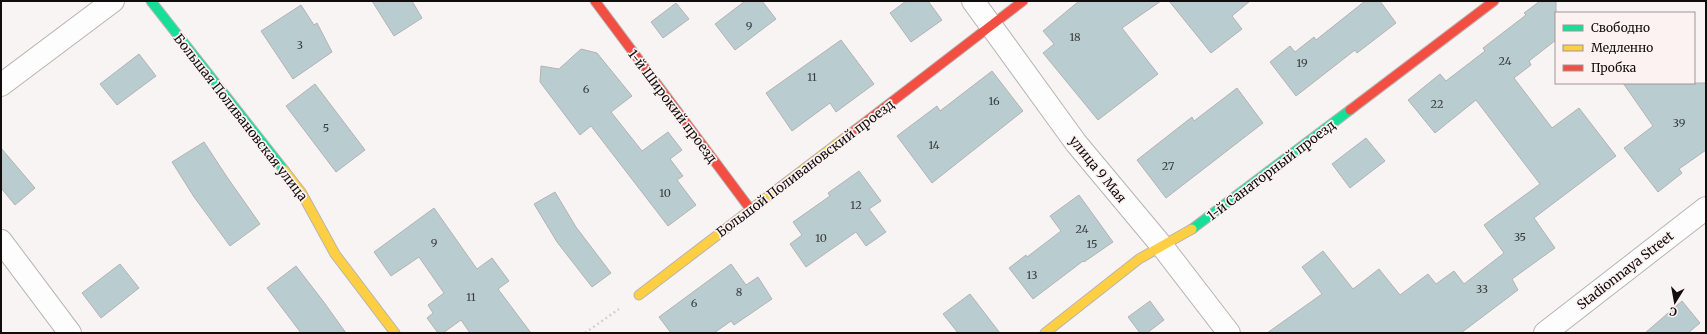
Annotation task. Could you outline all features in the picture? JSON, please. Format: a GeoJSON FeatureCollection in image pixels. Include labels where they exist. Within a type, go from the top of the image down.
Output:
{"type":"FeatureCollection","features":[{"type":"Feature","properties":{"kind":"street"},"geometry":{"type":"LineString","coordinates":[[1,85],[113,1]]}},
{"type":"Feature","properties":{"kind":"street","name":"Большая Поливановская улица"},"geometry":{"type":"LineString","coordinates":[[151,1],[301,192],[335,254],[395,333]]}},
{"type":"Feature","properties":{"kind":"street","name":"1-й Широкий проезд"},"geometry":{"type":"LineString","coordinates":[[595,1],[751,210]]}},
{"type":"Feature","properties":{"kind":"street","name":"улица 9 Мая"},"geometry":{"type":"LineString","coordinates":[[973,1],[1076,143],[1162,246],[1229,333]]}},
{"type":"Feature","properties":{"kind":"street","name":"Большой Поливановский проезд"},"geometry":{"type":"LineString","coordinates":[[638,295],[1023,1]]}},
{"type":"Feature","properties":{"kind":"street","name":"1-й Санаторный проезд"},"geometry":{"type":"LineString","coordinates":[[1045,333],[1139,259],[1186,234],[1494,1]]}},
{"type":"Feature","properties":{"kind":"street","name":"Stadionnaya Street"},"geometry":{"type":"LineString","coordinates":[[1545,333],[1706,208]]}},
{"type":"Feature","properties":{"kind":"street"},"geometry":{"type":"LineString","coordinates":[[1,241],[70,333]]}},
{"type":"Feature","properties":{"kind":"path"},"geometry":{"type":"LineString","coordinates":[[585,333],[638,295]]}},
{"type":"Feature","properties":{"kind":"building"},"geometry":{"type":"Polygon","coordinates":[[[372,1],[412,1],[422,18],[394,36],[372,1]]]}},
{"type":"Feature","properties":{"kind":"building"},"geometry":{"type":"Polygon","coordinates":[[[745,1],[762,1],[776,19],[735,50],[715,24],[745,1]]]}},
{"type":"Feature","properties":{"kind":"building"},"geometry":{"type":"Polygon","coordinates":[[[906,1],[928,1],[942,20],[911,42],[890,13],[906,1]]]}},
{"type":"Feature","properties":{"kind":"building"},"geometry":{"type":"Polygon","coordinates":[[[1079,1],[1161,1],[1122,28],[1158,74],[1098,120],[1043,53],[1054,44],[1043,31],[1079,1]]]}},
{"type":"Feature","properties":{"kind":"building"},"geometry":{"type":"Polygon","coordinates":[[[1169,1],[1250,1],[1232,16],[1242,29],[1211,53],[1169,1]]]}},
{"type":"Feature","properties":{"kind":"building"},"geometry":{"type":"Polygon","coordinates":[[[1365,1],[1380,1],[1396,23],[1357,53],[1355,50],[1296,96],[1270,62],[1290,46],[1295,52],[1314,37],[1316,40],[1365,1]]]}},
{"type":"Feature","properties":{"kind":"building"},"geometry":{"type":"Polygon","coordinates":[[[1540,1],[1556,1],[1555,41],[1529,61],[1531,65],[1514,78],[1552,128],[1579,108],[1616,156],[1534,218],[1555,248],[1512,279],[1518,290],[1461,333],[1267,333],[1322,294],[1302,267],[1323,251],[1353,289],[1379,269],[1400,295],[1428,274],[1436,284],[1454,271],[1464,284],[1504,253],[1484,225],[1540,184],[1476,100],[1435,133],[1408,100],[1440,74],[1446,81],[1485,51],[1483,48],[1526,15],[1524,13],[1540,1]]]}},
{"type":"Feature","properties":{"kind":"building"},"geometry":{"type":"Polygon","coordinates":[[[676,3],[689,19],[663,38],[651,22],[676,3]]]}},
{"type":"Feature","properties":{"kind":"building"},"geometry":{"type":"Polygon","coordinates":[[[301,5],[314,25],[317,23],[332,52],[293,79],[261,31],[301,5]]]}},
{"type":"Feature","properties":{"kind":"building"},"geometry":{"type":"Polygon","coordinates":[[[841,40],[874,84],[836,112],[830,103],[792,131],[766,93],[841,40]]]}},
{"type":"Feature","properties":{"kind":"building"},"geometry":{"type":"Polygon","coordinates":[[[581,49],[597,53],[632,96],[611,112],[642,151],[668,132],[682,150],[670,159],[683,176],[677,180],[696,205],[668,226],[591,126],[580,135],[540,82],[541,66],[559,69],[581,49]]]}},
{"type":"Feature","properties":{"kind":"building"},"geometry":{"type":"Polygon","coordinates":[[[139,54],[156,76],[117,105],[100,84],[139,54]]]}},
{"type":"Feature","properties":{"kind":"building"},"geometry":{"type":"Polygon","coordinates":[[[992,71],[1023,111],[932,183],[897,136],[937,106],[940,111],[992,71]]]}},
{"type":"Feature","properties":{"kind":"building"},"geometry":{"type":"Polygon","coordinates":[[[1706,83],[1706,150],[1679,169],[1682,173],[1658,192],[1624,148],[1653,126],[1624,84],[1706,83]]]}},
{"type":"Feature","properties":{"kind":"building"},"geometry":{"type":"Polygon","coordinates":[[[315,84],[365,150],[336,172],[286,106],[315,84]]]}},
{"type":"Feature","properties":{"kind":"building"},"geometry":{"type":"Polygon","coordinates":[[[1237,88],[1263,123],[1166,198],[1137,160],[1192,117],[1194,121],[1237,88]]]}},
{"type":"Feature","properties":{"kind":"building"},"geometry":{"type":"Polygon","coordinates":[[[1366,138],[1385,161],[1350,188],[1332,164],[1366,138]]]}},
{"type":"Feature","properties":{"kind":"building"},"geometry":{"type":"Polygon","coordinates":[[[204,142],[260,224],[230,246],[194,197],[172,162],[204,142]]]}},
{"type":"Feature","properties":{"kind":"building"},"geometry":{"type":"Polygon","coordinates":[[[1,148],[35,188],[15,205],[1,188],[1,148]]]}},
{"type":"Feature","properties":{"kind":"building"},"geometry":{"type":"Polygon","coordinates":[[[859,171],[881,201],[869,209],[886,232],[866,246],[856,232],[806,267],[790,244],[802,235],[793,222],[830,196],[828,193],[859,171]]]}},
{"type":"Feature","properties":{"kind":"building"},"geometry":{"type":"Polygon","coordinates":[[[555,192],[576,227],[611,273],[592,287],[557,242],[534,204],[555,192]]]}},
{"type":"Feature","properties":{"kind":"building"},"geometry":{"type":"Polygon","coordinates":[[[1079,195],[1113,242],[1084,262],[1083,261],[1033,299],[1009,268],[1026,255],[1027,257],[1061,231],[1050,216],[1079,195]]]}},
{"type":"Feature","properties":{"kind":"building"},"geometry":{"type":"Polygon","coordinates":[[[434,208],[477,269],[492,258],[509,281],[498,289],[531,333],[470,333],[461,320],[443,333],[438,333],[427,318],[433,313],[428,305],[444,293],[419,257],[391,276],[374,252],[434,208]]]}},
{"type":"Feature","properties":{"kind":"building"},"geometry":{"type":"Polygon","coordinates":[[[120,264],[139,288],[101,318],[82,293],[120,264]]]}},
{"type":"Feature","properties":{"kind":"building"},"geometry":{"type":"Polygon","coordinates":[[[731,264],[746,285],[758,277],[772,299],[734,325],[731,321],[714,333],[671,333],[659,317],[731,264]]]}},
{"type":"Feature","properties":{"kind":"building"},"geometry":{"type":"Polygon","coordinates":[[[296,266],[346,333],[301,333],[267,288],[296,266]]]}},
{"type":"Feature","properties":{"kind":"building"},"geometry":{"type":"Polygon","coordinates":[[[970,294],[1000,333],[958,333],[943,314],[970,294]]]}},
{"type":"Feature","properties":{"kind":"building"},"geometry":{"type":"Polygon","coordinates":[[[1150,301],[1164,320],[1147,333],[1140,333],[1128,317],[1150,301]]]}},
{"type":"Feature","properties":{"kind":"building"},"geometry":{"type":"Polygon","coordinates":[[[1682,301],[1700,323],[1688,333],[1645,333],[1682,301]]]}},
{"type":"Feature","properties":{"kind":"traffic: fast"},"geometry":{"type":"LineString","coordinates":[[151,1],[284,170]]}},
{"type":"Feature","properties":{"kind":"traffic: fast"},"geometry":{"type":"LineString","coordinates":[[1192,229],[1350,110]]}},
{"type":"Feature","properties":{"kind":"traffic: slow"},"geometry":{"type":"LineString","coordinates":[[639,295],[855,130]]}},
{"type":"Feature","properties":{"kind":"traffic: slow"},"geometry":{"type":"LineString","coordinates":[[284,170],[301,192],[335,254],[395,333]]}},
{"type":"Feature","properties":{"kind":"traffic: slow"},"geometry":{"type":"LineString","coordinates":[[1045,333],[1139,259],[1192,229]]}},
{"type":"Feature","properties":{"kind":"traffic: jam"},"geometry":{"type":"LineString","coordinates":[[595,1],[751,210]]}},
{"type":"Feature","properties":{"kind":"traffic: jam"},"geometry":{"type":"LineString","coordinates":[[855,130],[1023,1]]}},
{"type":"Feature","properties":{"kind":"traffic: jam"},"geometry":{"type":"LineString","coordinates":[[1350,110],[1494,1]]}}]}
